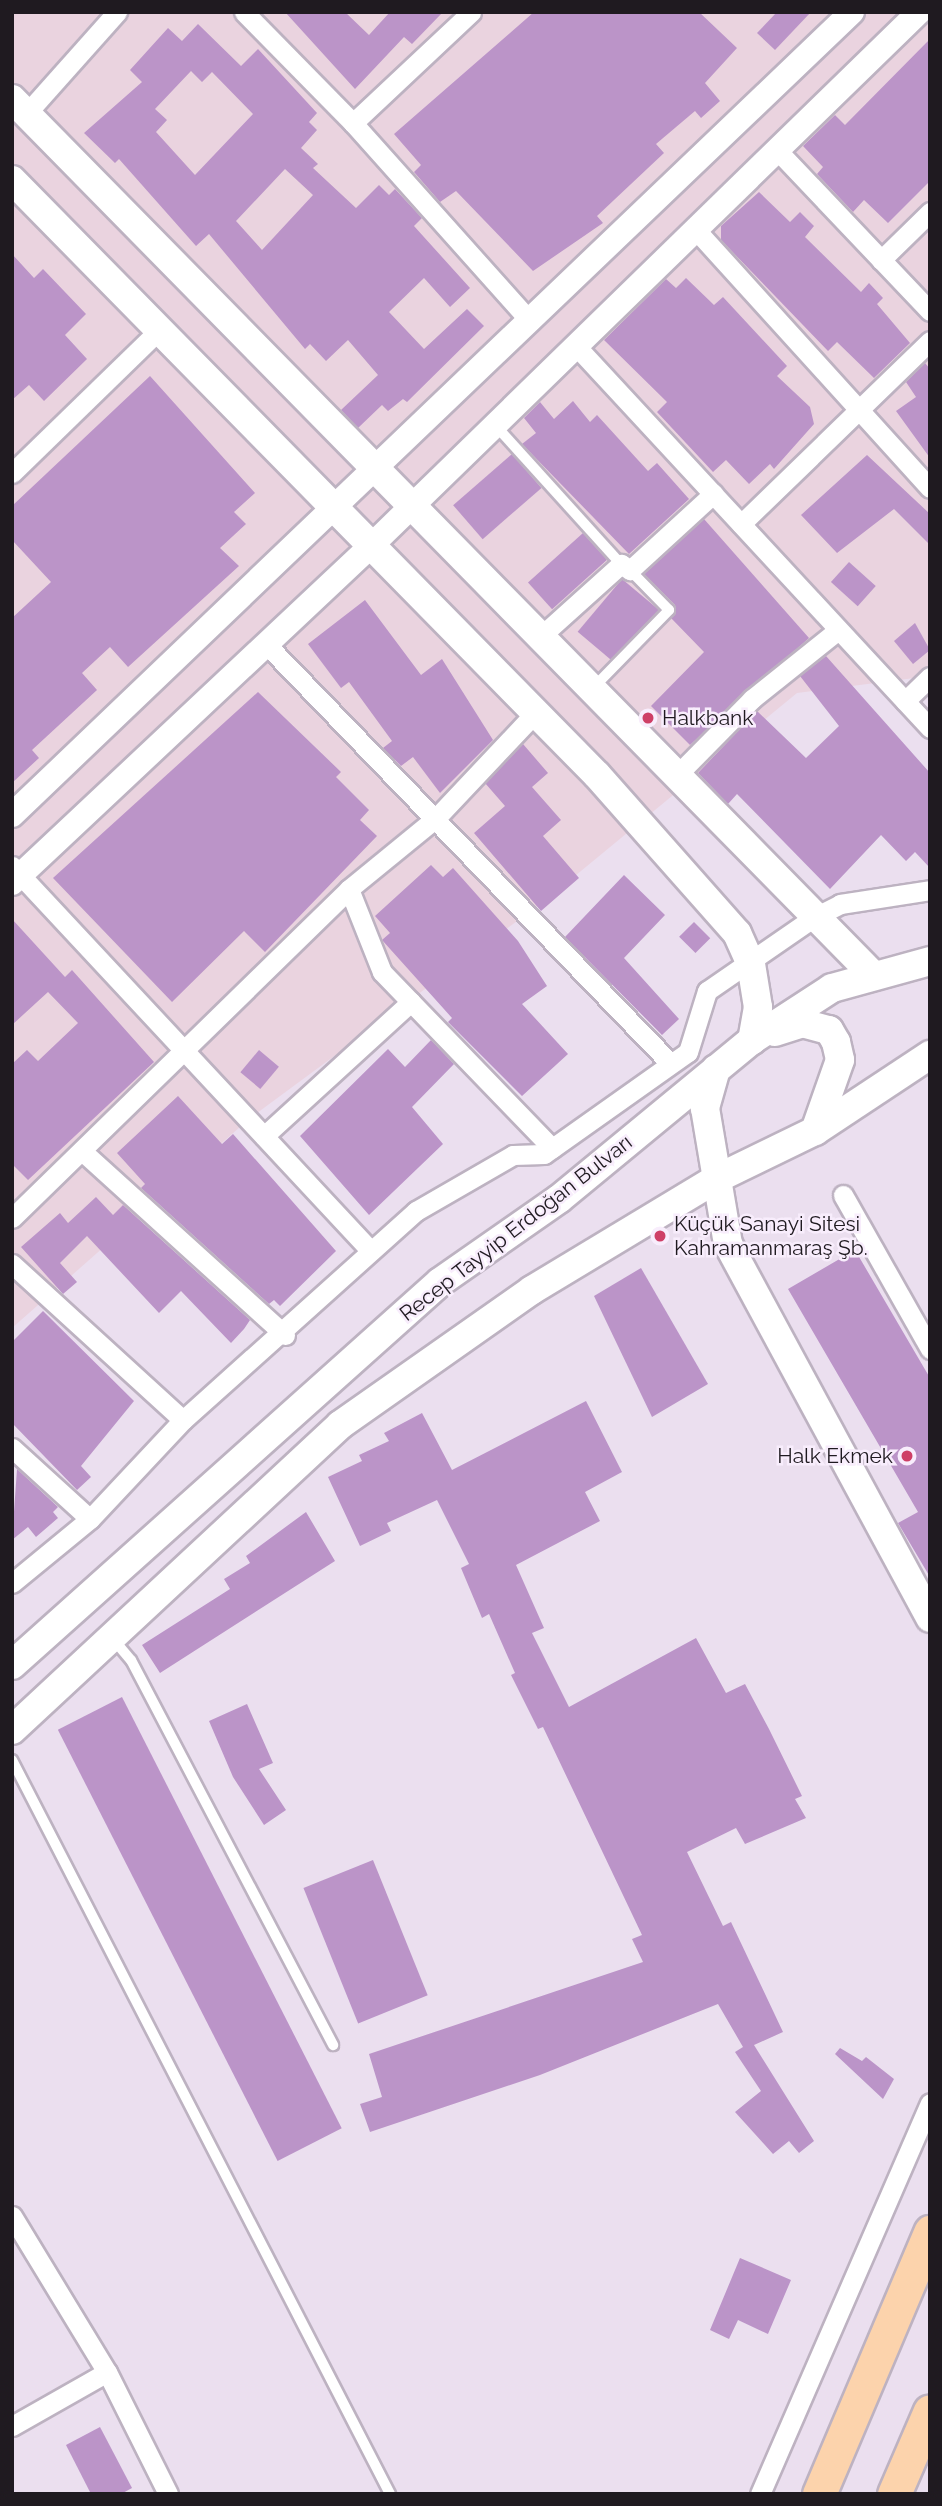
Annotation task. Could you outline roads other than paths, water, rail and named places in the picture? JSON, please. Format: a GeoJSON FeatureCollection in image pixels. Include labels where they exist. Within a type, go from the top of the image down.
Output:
{"type":"FeatureCollection","features":[{"type":"Feature","properties":{"kind":"highway"},"geometry":{"type":"LineString","coordinates":[[819,2494],[930,2232]]}},
{"type":"Feature","properties":{"kind":"highway"},"geometry":{"type":"LineString","coordinates":[[894,2494],[930,2411]]}},
{"type":"Feature","properties":{"kind":"main road"},"geometry":{"type":"LineString","coordinates":[[19,107],[413,504],[813,918],[873,975]]}},
{"type":"Feature","properties":{"kind":"main road"},"geometry":{"type":"LineString","coordinates":[[12,180],[372,545],[534,714],[737,933],[751,964],[758,1007],[752,1040],[802,1023],[828,1030],[840,1060],[815,1131]]}},
{"type":"Feature","properties":{"kind":"main road","name":"Recep Tayyip Erdoğan Bulvarı"},"geometry":{"type":"LineString","coordinates":[[12,1665],[440,1282],[559,1199],[752,1040],[832,988],[930,961]]}},
{"type":"Feature","properties":{"kind":"main road"},"geometry":{"type":"LineString","coordinates":[[12,1730],[340,1425],[532,1290],[718,1178],[815,1131],[930,1055]]}},
{"type":"Feature","properties":{"kind":"main road"},"geometry":{"type":"LineString","coordinates":[[716,1069],[705,1108],[728,1244],[930,1618]]}},
{"type":"Feature","properties":{"kind":"street"},"geometry":{"type":"LineString","coordinates":[[19,107],[117,12]]}},
{"type":"Feature","properties":{"kind":"street"},"geometry":{"type":"LineString","coordinates":[[244,12],[353,123],[530,321]]}},
{"type":"Feature","properties":{"kind":"street"},"geometry":{"type":"LineString","coordinates":[[353,123],[471,12]]}},
{"type":"Feature","properties":{"kind":"street"},"geometry":{"type":"LineString","coordinates":[[12,815],[852,12]]}},
{"type":"Feature","properties":{"kind":"street"},"geometry":{"type":"LineString","coordinates":[[370,1250],[189,1051],[15,874],[372,545],[919,12]]}},
{"type":"Feature","properties":{"kind":"street"},"geometry":{"type":"LineString","coordinates":[[778,150],[930,311]]}},
{"type":"Feature","properties":{"kind":"street"},"geometry":{"type":"LineString","coordinates":[[881,260],[930,212]]}},
{"type":"Feature","properties":{"kind":"street"},"geometry":{"type":"LineString","coordinates":[[696,230],[930,488]]}},
{"type":"Feature","properties":{"kind":"street"},"geometry":{"type":"LineString","coordinates":[[15,465],[160,329]]}},
{"type":"Feature","properties":{"kind":"street"},"geometry":{"type":"LineString","coordinates":[[741,524],[930,341]]}},
{"type":"Feature","properties":{"kind":"street"},"geometry":{"type":"LineString","coordinates":[[576,346],[930,728]]}},
{"type":"Feature","properties":{"kind":"street"},"geometry":{"type":"LineString","coordinates":[[541,635],[713,494]]}},
{"type":"Feature","properties":{"kind":"street"},"geometry":{"type":"LineString","coordinates":[[677,775],[752,699],[838,630]]}},
{"type":"Feature","properties":{"kind":"street"},"geometry":{"type":"LineString","coordinates":[[266,644],[436,817],[671,1064]]}},
{"type":"Feature","properties":{"kind":"street"},"geometry":{"type":"LineString","coordinates":[[905,701],[930,677]]}},
{"type":"Feature","properties":{"kind":"street"},"geometry":{"type":"LineString","coordinates":[[15,1208],[82,1151],[189,1051],[349,889],[436,817],[534,714]]}},
{"type":"Feature","properties":{"kind":"street"},"geometry":{"type":"LineString","coordinates":[[349,889],[382,972],[552,1148]]}},
{"type":"Feature","properties":{"kind":"street"},"geometry":{"type":"LineString","coordinates":[[12,1583],[90,1519],[183,1420],[285,1335],[370,1250],[416,1211],[513,1155],[552,1148],[688,1052],[707,991],[751,964],[813,918],[840,904],[930,890]]}},
{"type":"Feature","properties":{"kind":"street"},"geometry":{"type":"LineString","coordinates":[[264,1136],[411,1002]]}},
{"type":"Feature","properties":{"kind":"street"},"geometry":{"type":"LineString","coordinates":[[82,1151],[285,1335]]}},
{"type":"Feature","properties":{"kind":"street"},"geometry":{"type":"LineString","coordinates":[[843,1195],[930,1349]]}},
{"type":"Feature","properties":{"kind":"street"},"geometry":{"type":"LineString","coordinates":[[12,1264],[183,1420]]}},
{"type":"Feature","properties":{"kind":"street"},"geometry":{"type":"LineString","coordinates":[[12,1448],[90,1519]]}},
{"type":"Feature","properties":{"kind":"street"},"geometry":{"type":"LineString","coordinates":[[760,2494],[930,2103]]}},
{"type":"Feature","properties":{"kind":"street"},"geometry":{"type":"LineString","coordinates":[[12,2216],[107,2372],[168,2494]]}},
{"type":"Feature","properties":{"kind":"street"},"geometry":{"type":"LineString","coordinates":[[12,2426],[107,2372]]}},
{"type":"Feature","properties":{"kind":"lane"},"geometry":{"type":"LineString","coordinates":[[495,424],[625,567],[669,610],[592,688]]}},
{"type":"Feature","properties":{"kind":"lane"},"geometry":{"type":"LineString","coordinates":[[111,1637],[131,1660],[333,2045]]}},
{"type":"Feature","properties":{"kind":"lane"},"geometry":{"type":"LineString","coordinates":[[12,1760],[390,2494]]}},
{"type":"Feature","properties":{"kind":"place","name":"Halkbank"},"geometry":{"type":"Point","coordinates":[648,718]}},
{"type":"Feature","properties":{"kind":"place","name":"Küçük Sanayi Sitesi Kahramanmaraş Şb."},"geometry":{"type":"Point","coordinates":[660,1236]}},
{"type":"Feature","properties":{"kind":"place","name":"Halk Ekmek"},"geometry":{"type":"Point","coordinates":[907,1456]}}]}
